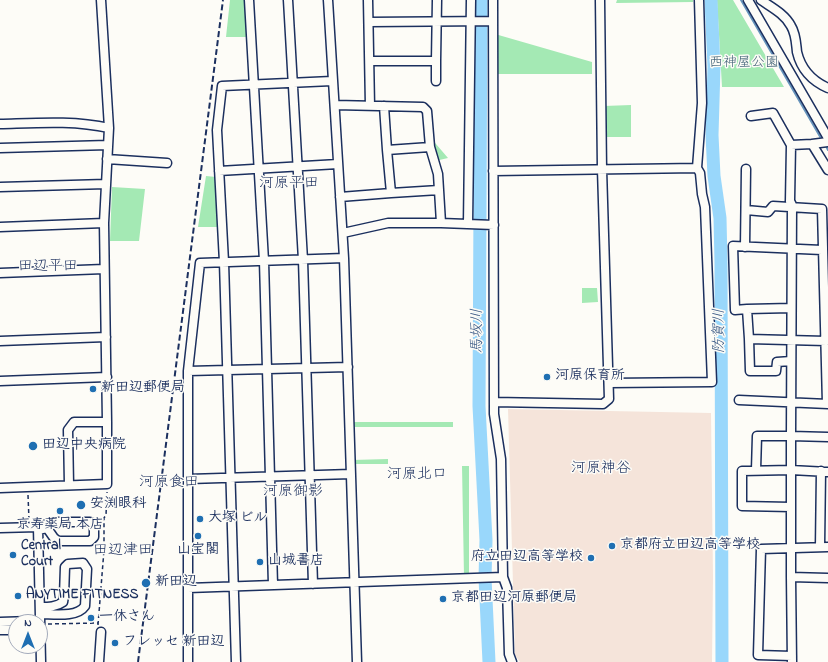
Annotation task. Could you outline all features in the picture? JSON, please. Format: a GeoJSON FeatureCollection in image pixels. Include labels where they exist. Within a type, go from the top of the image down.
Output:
{"type":"FeatureCollection","features":[{"type":"Feature","properties":{"kind":"street"},"geometry":{"type":"LineString","coordinates":[[0,488],[106,484],[107,422],[104,223],[109,128],[101,0]]}},
{"type":"Feature","properties":{"kind":"street"},"geometry":{"type":"LineString","coordinates":[[249,0],[254,65],[253,85],[264,261],[273,585]]}},
{"type":"Feature","properties":{"kind":"street"},"geometry":{"type":"LineString","coordinates":[[288,0],[294,83],[303,260],[313,584]]}},
{"type":"Feature","properties":{"kind":"street"},"geometry":{"type":"LineString","coordinates":[[328,0],[332,81],[343,233],[357,662]]}},
{"type":"Feature","properties":{"kind":"street"},"geometry":{"type":"LineString","coordinates":[[368,0],[370,106]]}},
{"type":"Feature","properties":{"kind":"street"},"geometry":{"type":"LineString","coordinates":[[436,81],[437,0]]}},
{"type":"Feature","properties":{"kind":"street"},"geometry":{"type":"LineString","coordinates":[[471,0],[473,21],[471,225]]}},
{"type":"Feature","properties":{"kind":"street"},"geometry":{"type":"LineString","coordinates":[[493,0],[490,21],[493,171],[492,225],[494,414],[501,459],[503,577],[507,588],[509,654],[512,662]]}},
{"type":"Feature","properties":{"kind":"street"},"geometry":{"type":"LineString","coordinates":[[494,402],[603,404],[609,399],[602,170],[600,0]]}},
{"type":"Feature","properties":{"kind":"street"},"geometry":{"type":"LineString","coordinates":[[609,382],[712,382],[705,207],[700,173],[697,168],[702,103],[699,0]]}},
{"type":"Feature","properties":{"kind":"street"},"geometry":{"type":"LineString","coordinates":[[748,0],[828,138]]}},
{"type":"Feature","properties":{"kind":"street"},"geometry":{"type":"LineString","coordinates":[[761,0],[784,16],[791,24],[802,66],[812,79],[828,88]]}},
{"type":"Feature","properties":{"kind":"street"},"geometry":{"type":"LineString","coordinates":[[369,22],[490,21]]}},
{"type":"Feature","properties":{"kind":"street"},"geometry":{"type":"LineString","coordinates":[[370,61],[436,60]]}},
{"type":"Feature","properties":{"kind":"street"},"geometry":{"type":"LineString","coordinates":[[236,662],[224,262],[217,130],[222,86],[332,81]]}},
{"type":"Feature","properties":{"kind":"street"},"geometry":{"type":"LineString","coordinates":[[334,105],[423,107],[427,111],[430,147],[438,174],[441,223]]}},
{"type":"Feature","properties":{"kind":"street"},"geometry":{"type":"LineString","coordinates":[[384,106],[391,193]]}},
{"type":"Feature","properties":{"kind":"street"},"geometry":{"type":"LineString","coordinates":[[751,116],[773,113],[791,145],[790,201],[792,204],[791,308],[791,340],[791,362],[791,402],[791,436],[791,470],[791,507],[791,548],[791,577],[792,659],[758,655],[761,549],[791,548],[824,547],[824,471],[791,470],[742,471],[742,506],[791,507]]}},
{"type":"Feature","properties":{"kind":"street"},"geometry":{"type":"LineString","coordinates":[[0,124],[66,123],[97,125],[109,128]]}},
{"type":"Feature","properties":{"kind":"street"},"geometry":{"type":"LineString","coordinates":[[791,145],[828,142]]}},
{"type":"Feature","properties":{"kind":"street"},"geometry":{"type":"LineString","coordinates":[[812,144],[828,170]]}},
{"type":"Feature","properties":{"kind":"street"},"geometry":{"type":"LineString","coordinates":[[0,148],[108,145]]}},
{"type":"Feature","properties":{"kind":"street"},"geometry":{"type":"LineString","coordinates":[[387,150],[430,147]]}},
{"type":"Feature","properties":{"kind":"street"},"geometry":{"type":"LineString","coordinates":[[107,160],[167,163]]}},
{"type":"Feature","properties":{"kind":"street"},"geometry":{"type":"LineString","coordinates":[[219,171],[338,164]]}},
{"type":"Feature","properties":{"kind":"street"},"geometry":{"type":"LineString","coordinates":[[493,171],[697,168]]}},
{"type":"Feature","properties":{"kind":"street"},"geometry":{"type":"LineString","coordinates":[[745,247],[746,169]]}},
{"type":"Feature","properties":{"kind":"street"},"geometry":{"type":"LineString","coordinates":[[0,187],[106,184]]}},
{"type":"Feature","properties":{"kind":"street"},"geometry":{"type":"LineString","coordinates":[[340,197],[439,190]]}},
{"type":"Feature","properties":{"kind":"street"},"geometry":{"type":"LineString","coordinates":[[739,400],[828,404],[826,341],[827,317],[822,250],[822,209],[773,206],[768,212],[746,210]]}},
{"type":"Feature","properties":{"kind":"street"},"geometry":{"type":"LineString","coordinates":[[0,227],[104,223]]}},
{"type":"Feature","properties":{"kind":"street"},"geometry":{"type":"LineString","coordinates":[[343,233],[388,223],[492,225]]}},
{"type":"Feature","properties":{"kind":"street"},"geometry":{"type":"LineString","coordinates":[[791,308],[735,310],[732,246],[822,250]]}},
{"type":"Feature","properties":{"kind":"street"},"geometry":{"type":"LineString","coordinates":[[188,662],[188,371],[200,263],[344,258]]}},
{"type":"Feature","properties":{"kind":"street"},"geometry":{"type":"LineString","coordinates":[[0,273],[104,269]]}},
{"type":"Feature","properties":{"kind":"street"},"geometry":{"type":"LineString","coordinates":[[747,309],[750,371],[776,371],[777,362],[791,362]]}},
{"type":"Feature","properties":{"kind":"street"},"geometry":{"type":"LineString","coordinates":[[0,341],[106,337]]}},
{"type":"Feature","properties":{"kind":"street"},"geometry":{"type":"LineString","coordinates":[[749,339],[826,341]]}},
{"type":"Feature","properties":{"kind":"street"},"geometry":{"type":"LineString","coordinates":[[188,371],[348,367]]}},
{"type":"Feature","properties":{"kind":"street"},"geometry":{"type":"LineString","coordinates":[[0,381],[106,377]]}},
{"type":"Feature","properties":{"kind":"street"},"geometry":{"type":"LineString","coordinates":[[69,485],[68,430],[74,422],[107,422]]}},
{"type":"Feature","properties":{"kind":"street"},"geometry":{"type":"LineString","coordinates":[[756,470],[757,436],[828,437]]}},
{"type":"Feature","properties":{"kind":"street"},"geometry":{"type":"LineString","coordinates":[[189,479],[351,474]]}},
{"type":"Feature","properties":{"kind":"street"},"geometry":{"type":"LineString","coordinates":[[0,528],[38,528],[47,528],[58,541],[90,541],[94,537],[94,524],[90,522],[54,522],[38,528]]}},
{"type":"Feature","properties":{"kind":"street"},"geometry":{"type":"LineString","coordinates":[[38,528],[41,662]]}},
{"type":"Feature","properties":{"kind":"street"},"geometry":{"type":"LineString","coordinates":[[83,563],[87,569],[85,606],[83,610],[72,614],[40,611],[63,602],[64,567],[68,564],[83,563]]}},
{"type":"Feature","properties":{"kind":"street"},"geometry":{"type":"LineString","coordinates":[[188,588],[503,577]]}},
{"type":"Feature","properties":{"kind":"street"},"geometry":{"type":"LineString","coordinates":[[791,577],[828,578]]}},
{"type":"Feature","properties":{"kind":"street"},"geometry":{"type":"LineString","coordinates":[[99,662],[101,632]]}},
{"type":"Feature","properties":{"kind":"path"},"geometry":{"type":"LineString","coordinates":[[48,624],[98,623],[102,588],[106,484]]}},
{"type":"Feature","properties":{"kind":"path"},"geometry":{"type":"LineString","coordinates":[[28,487],[29,520]]}},
{"type":"Feature","properties":{"kind":"shaded area","name":"京都府立田辺高等学校"},"geometry":{"type":"Polygon","coordinates":[[[508,409],[711,413],[713,577],[712,662],[520,662],[515,655],[508,409]]]}},
{"type":"Feature","properties":{"kind":"green space"},"geometry":{"type":"Polygon","coordinates":[[[230,0],[245,0],[248,37],[226,37],[230,0]]]}},
{"type":"Feature","properties":{"kind":"green space"},"geometry":{"type":"Polygon","coordinates":[[[617,0],[693,0],[693,2],[616,3],[617,0]]]}},
{"type":"Feature","properties":{"kind":"green space","name":"西神屋公園"},"geometry":{"type":"Polygon","coordinates":[[[717,0],[733,0],[784,87],[722,87],[717,0]]]}},
{"type":"Feature","properties":{"kind":"green space"},"geometry":{"type":"Polygon","coordinates":[[[495,34],[592,62],[592,74],[495,74],[495,34]]]}},
{"type":"Feature","properties":{"kind":"green space"},"geometry":{"type":"Polygon","coordinates":[[[631,105],[631,137],[604,137],[604,106],[631,105]]]}},
{"type":"Feature","properties":{"kind":"green space"},"geometry":{"type":"Polygon","coordinates":[[[430,137],[448,158],[435,161],[430,137]]]}},
{"type":"Feature","properties":{"kind":"green space"},"geometry":{"type":"Polygon","coordinates":[[[206,176],[216,177],[218,227],[198,227],[206,176]]]}},
{"type":"Feature","properties":{"kind":"green space"},"geometry":{"type":"Polygon","coordinates":[[[112,187],[145,189],[139,241],[110,241],[112,187]]]}},
{"type":"Feature","properties":{"kind":"green space"},"geometry":{"type":"Polygon","coordinates":[[[582,288],[597,288],[598,302],[582,303],[582,288]]]}},
{"type":"Feature","properties":{"kind":"green space"},"geometry":{"type":"Polygon","coordinates":[[[351,422],[453,422],[453,427],[351,427],[351,422]]]}},
{"type":"Feature","properties":{"kind":"green space"},"geometry":{"type":"Polygon","coordinates":[[[388,459],[388,464],[352,464],[352,460],[388,459]]]}},
{"type":"Feature","properties":{"kind":"green space"},"geometry":{"type":"Polygon","coordinates":[[[462,466],[469,466],[469,576],[464,576],[462,466]]]}},
{"type":"Feature","properties":{"kind":"waterway","name":"馬坂川"},"geometry":{"type":"LineString","coordinates":[[481,0],[479,406],[486,540],[485,578],[489,662]]}},
{"type":"Feature","properties":{"kind":"waterway","name":"防賀川"},"geometry":{"type":"LineString","coordinates":[[711,0],[714,67],[712,135],[714,176],[720,218],[721,263],[722,662]]}},
{"type":"Feature","properties":{"kind":"waterway"},"geometry":{"type":"LineString","coordinates":[[741,0],[822,140]]}},
{"type":"Feature","properties":{"kind":"waterway"},"geometry":{"type":"LineString","coordinates":[[825,144],[828,150]]}},
{"type":"Feature","properties":{"kind":"railway"},"geometry":{"type":"LineString","coordinates":[[138,662],[223,0]]}},
{"type":"Feature","properties":{"kind":"place","name":"河原保育所"},"geometry":{"type":"Point","coordinates":[547,377]}},
{"type":"Feature","properties":{"kind":"place","name":"新田辺郵便局"},"geometry":{"type":"Point","coordinates":[93,389]}},
{"type":"Feature","properties":{"kind":"place","name":"田辺中央病院"},"geometry":{"type":"Point","coordinates":[33,446]}},
{"type":"Feature","properties":{"kind":"place","name":"安渕眼科"},"geometry":{"type":"Point","coordinates":[81,505]}},
{"type":"Feature","properties":{"kind":"place","name":"京寿薬局 本店"},"geometry":{"type":"Point","coordinates":[60,511]}},
{"type":"Feature","properties":{"kind":"place","name":"大塚 ビル"},"geometry":{"type":"Point","coordinates":[200,519]}},
{"type":"Feature","properties":{"kind":"place","name":"山宝閣"},"geometry":{"type":"Point","coordinates":[198,536]}},
{"type":"Feature","properties":{"kind":"place","name":"京都府立田辺高等学校"},"geometry":{"type":"Point","coordinates":[612,546]}},
{"type":"Feature","properties":{"kind":"place","name":"Central Court"},"geometry":{"type":"Point","coordinates":[13,555]}},
{"type":"Feature","properties":{"kind":"place","name":"府立田辺高等学校"},"geometry":{"type":"Point","coordinates":[591,558]}},
{"type":"Feature","properties":{"kind":"place","name":"山城書店"},"geometry":{"type":"Point","coordinates":[260,562]}},
{"type":"Feature","properties":{"kind":"place","name":"新田辺"},"geometry":{"type":"Point","coordinates":[146,583]}},
{"type":"Feature","properties":{"kind":"place","name":"ANYTIME FITNESS"},"geometry":{"type":"Point","coordinates":[18,596]}},
{"type":"Feature","properties":{"kind":"place","name":"京都田辺河原郵便局"},"geometry":{"type":"Point","coordinates":[443,599]}},
{"type":"Feature","properties":{"kind":"place","name":"一休さん"},"geometry":{"type":"Point","coordinates":[91,618]}},
{"type":"Feature","properties":{"kind":"place","name":"フレッセ 新田辺"},"geometry":{"type":"Point","coordinates":[115,643]}},
{"type":"Feature","properties":{"kind":"district","name":"河原平田"},"geometry":{"type":"Point","coordinates":[289,185]}},
{"type":"Feature","properties":{"kind":"district","name":"田辺平田"},"geometry":{"type":"Point","coordinates":[48,268]}},
{"type":"Feature","properties":{"kind":"district","name":"河原神谷"},"geometry":{"type":"Point","coordinates":[601,470]}},
{"type":"Feature","properties":{"kind":"district","name":"河原北口"},"geometry":{"type":"Point","coordinates":[417,476]}},
{"type":"Feature","properties":{"kind":"district","name":"河原食田"},"geometry":{"type":"Point","coordinates":[169,484]}},
{"type":"Feature","properties":{"kind":"district","name":"河原御影"},"geometry":{"type":"Point","coordinates":[293,493]}},
{"type":"Feature","properties":{"kind":"district","name":"田辺津田"},"geometry":{"type":"Point","coordinates":[123,552]}}]}
